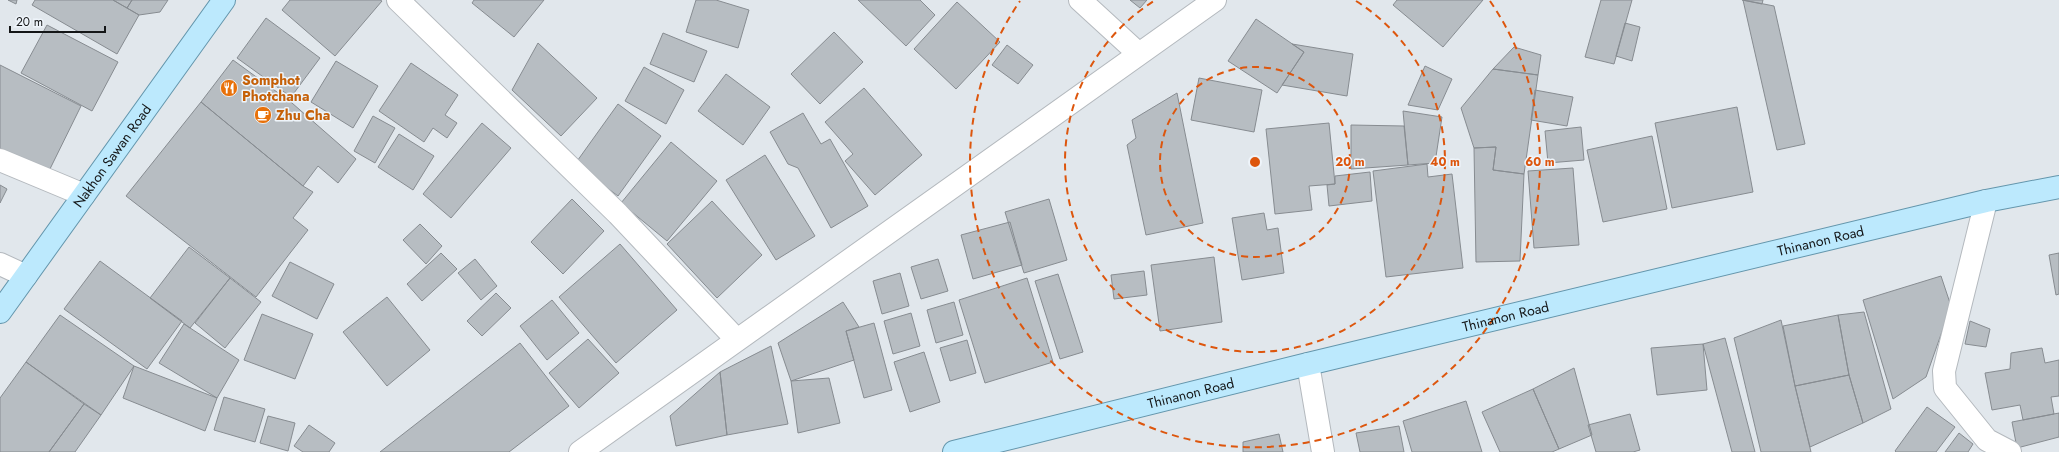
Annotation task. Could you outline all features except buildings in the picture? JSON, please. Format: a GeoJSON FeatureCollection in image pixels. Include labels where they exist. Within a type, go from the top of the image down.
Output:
{"type":"FeatureCollection","features":[{"type":"Feature","properties":{"kind":"main road","name":"Nakhon Sawan Road"},"geometry":{"type":"LineString","coordinates":[[0,312],[224,0]]}},
{"type":"Feature","properties":{"kind":"main road","name":"Thinanon Road"},"geometry":{"type":"LineString","coordinates":[[954,452],[1308,364],[1986,201],[2059,187]]}},
{"type":"Feature","properties":{"kind":"street"},"geometry":{"type":"LineString","coordinates":[[398,0],[618,214],[737,340]]}},
{"type":"Feature","properties":{"kind":"street"},"geometry":{"type":"LineString","coordinates":[[1080,0],[1139,54]]}},
{"type":"Feature","properties":{"kind":"street"},"geometry":{"type":"LineString","coordinates":[[580,452],[1215,0]]}},
{"type":"Feature","properties":{"kind":"street"},"geometry":{"type":"LineString","coordinates":[[0,160],[84,195]]}},
{"type":"Feature","properties":{"kind":"street"},"geometry":{"type":"LineString","coordinates":[[1986,201],[1944,371],[1945,388],[1987,440],[2010,452]]}},
{"type":"Feature","properties":{"kind":"street"},"geometry":{"type":"LineString","coordinates":[[0,264],[26,276]]}},
{"type":"Feature","properties":{"kind":"street"},"geometry":{"type":"LineString","coordinates":[[1308,364],[1323,452]]}},
{"type":"Feature","properties":{"kind":"place","name":"Somphot Photchana"},"geometry":{"type":"Point","coordinates":[229,88]}},
{"type":"Feature","properties":{"kind":"place","name":"Zhu Cha"},"geometry":{"type":"Point","coordinates":[263,115]}}]}
